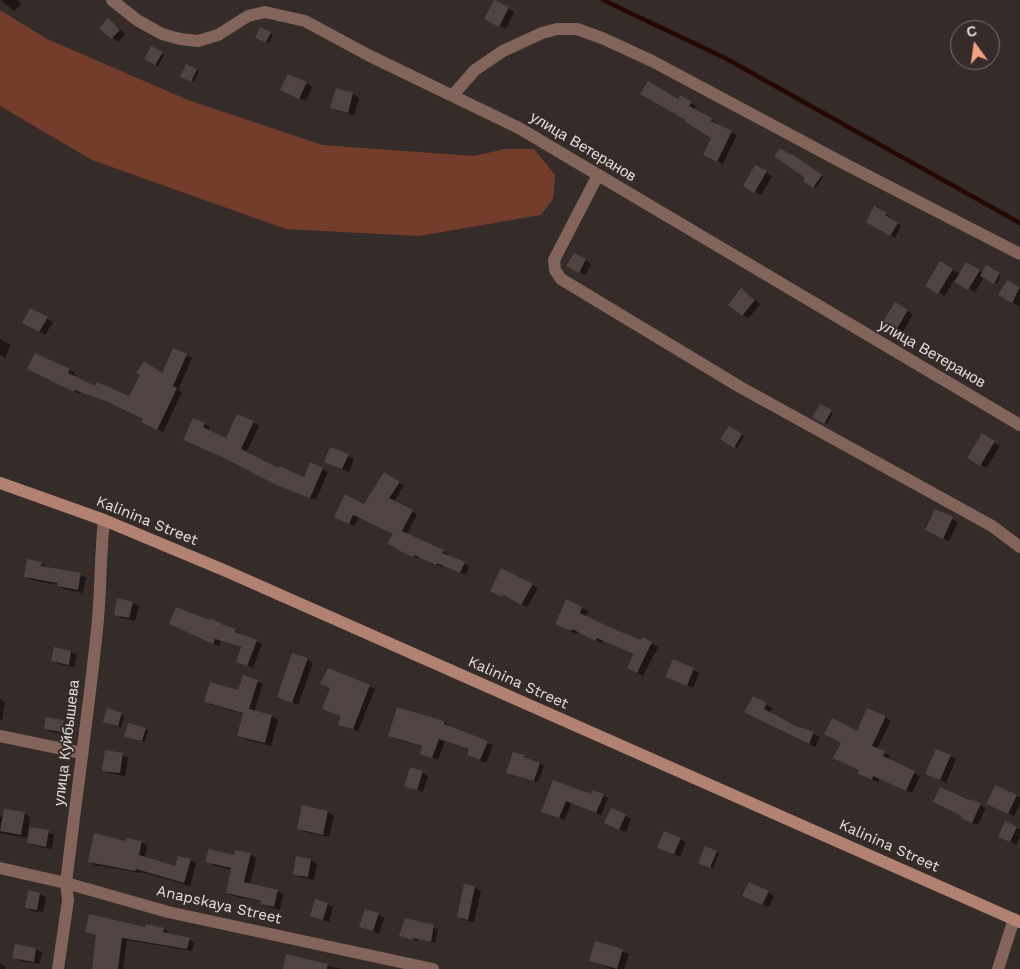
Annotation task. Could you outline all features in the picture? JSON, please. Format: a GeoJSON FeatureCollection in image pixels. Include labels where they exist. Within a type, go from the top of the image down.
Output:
{"type":"FeatureCollection","features":[{"type":"Feature","properties":{"kind":"main road","name":"Kalinina Street"},"geometry":{"type":"LineString","coordinates":[[0,483],[104,520],[235,575],[1017,920]]}},
{"type":"Feature","properties":{"kind":"street","name":"улица Ветеранов"},"geometry":{"type":"LineString","coordinates":[[112,0],[137,20],[162,34],[198,41],[218,35],[248,16],[265,12],[305,21],[370,56],[519,128],[1020,425]]}},
{"type":"Feature","properties":{"kind":"street"},"geometry":{"type":"LineString","coordinates":[[453,95],[474,70],[503,51],[542,33],[557,29],[577,29],[602,38],[652,61],[844,164],[1020,254]]}},
{"type":"Feature","properties":{"kind":"street"},"geometry":{"type":"LineString","coordinates":[[598,175],[554,260],[555,270],[561,280],[740,387],[992,526],[1020,547]]}},
{"type":"Feature","properties":{"kind":"street","name":"улица Куйбышева"},"geometry":{"type":"LineString","coordinates":[[58,969],[68,900],[66,883],[97,629],[100,556],[104,520]]}},
{"type":"Feature","properties":{"kind":"street"},"geometry":{"type":"LineString","coordinates":[[0,736],[82,754]]}},
{"type":"Feature","properties":{"kind":"street","name":"Anapskaya Street"},"geometry":{"type":"LineString","coordinates":[[0,868],[66,883],[168,912],[399,965],[433,969]]}},
{"type":"Feature","properties":{"kind":"street"},"geometry":{"type":"LineString","coordinates":[[998,969],[1017,920]]}},
{"type":"Feature","properties":{"kind":"shaded area"},"geometry":{"type":"Polygon","coordinates":[[[0,10],[47,39],[188,100],[322,145],[474,156],[505,149],[534,149],[555,175],[553,199],[541,215],[418,236],[286,229],[92,160],[0,106],[0,10]]]}},
{"type":"Feature","properties":{"kind":"building"},"geometry":{"type":"Polygon","coordinates":[[[494,0],[509,7],[499,27],[484,19],[494,0]]]}},
{"type":"Feature","properties":{"kind":"building"},"geometry":{"type":"Polygon","coordinates":[[[108,18],[120,30],[111,39],[99,28],[108,18]]]}},
{"type":"Feature","properties":{"kind":"building"},"geometry":{"type":"Polygon","coordinates":[[[260,27],[271,32],[266,42],[255,38],[260,27]]]}},
{"type":"Feature","properties":{"kind":"building"},"geometry":{"type":"Polygon","coordinates":[[[151,46],[163,52],[155,65],[144,59],[151,46]]]}},
{"type":"Feature","properties":{"kind":"building"},"geometry":{"type":"Polygon","coordinates":[[[186,64],[197,69],[191,82],[180,77],[186,64]]]}},
{"type":"Feature","properties":{"kind":"building"},"geometry":{"type":"Polygon","coordinates":[[[288,74],[307,82],[299,99],[280,90],[288,74]]]}},
{"type":"Feature","properties":{"kind":"building"},"geometry":{"type":"Polygon","coordinates":[[[648,81],[678,99],[680,95],[692,102],[689,106],[712,118],[711,121],[732,131],[717,162],[703,155],[711,138],[685,122],[686,120],[640,94],[648,81]]]}},
{"type":"Feature","properties":{"kind":"building"},"geometry":{"type":"Polygon","coordinates":[[[336,88],[353,93],[348,113],[330,108],[336,88]]]}},
{"type":"Feature","properties":{"kind":"building"},"geometry":{"type":"Polygon","coordinates":[[[780,148],[822,175],[813,188],[803,181],[805,178],[774,156],[780,148]]]}},
{"type":"Feature","properties":{"kind":"building"},"geometry":{"type":"Polygon","coordinates":[[[755,165],[767,171],[754,193],[743,186],[755,165]]]}},
{"type":"Feature","properties":{"kind":"building"},"geometry":{"type":"Polygon","coordinates":[[[874,206],[887,213],[885,215],[898,223],[890,236],[866,222],[874,206]]]}},
{"type":"Feature","properties":{"kind":"building"},"geometry":{"type":"Polygon","coordinates":[[[574,253],[586,259],[579,273],[566,266],[574,253]]]}},
{"type":"Feature","properties":{"kind":"building"},"geometry":{"type":"Polygon","coordinates":[[[940,261],[953,269],[938,294],[925,286],[940,261]]]}},
{"type":"Feature","properties":{"kind":"building"},"geometry":{"type":"Polygon","coordinates":[[[966,262],[980,270],[968,290],[954,282],[966,262]]]}},
{"type":"Feature","properties":{"kind":"building"},"geometry":{"type":"Polygon","coordinates":[[[986,265],[1000,273],[994,284],[980,276],[986,265]]]}},
{"type":"Feature","properties":{"kind":"building"},"geometry":{"type":"Polygon","coordinates":[[[1007,280],[1020,287],[1012,303],[998,295],[1007,280]]]}},
{"type":"Feature","properties":{"kind":"building"},"geometry":{"type":"Polygon","coordinates":[[[741,288],[755,300],[742,316],[728,305],[741,288]]]}},
{"type":"Feature","properties":{"kind":"building"},"geometry":{"type":"Polygon","coordinates":[[[895,302],[908,310],[895,332],[881,325],[895,302]]]}},
{"type":"Feature","properties":{"kind":"building"},"geometry":{"type":"Polygon","coordinates":[[[30,308],[48,317],[39,332],[22,323],[30,308]]]}},
{"type":"Feature","properties":{"kind":"building"},"geometry":{"type":"Polygon","coordinates":[[[173,348],[187,354],[173,386],[177,388],[157,430],[141,422],[143,419],[110,403],[75,390],[74,392],[27,369],[35,353],[70,369],[68,373],[95,386],[97,382],[129,396],[140,375],[136,373],[144,361],[162,373],[173,348]]]}},
{"type":"Feature","properties":{"kind":"building"},"geometry":{"type":"Polygon","coordinates":[[[820,404],[832,410],[824,424],[812,417],[820,404]]]}},
{"type":"Feature","properties":{"kind":"building"},"geometry":{"type":"Polygon","coordinates":[[[237,414],[254,421],[241,449],[278,468],[279,466],[304,477],[310,462],[323,468],[310,498],[276,485],[222,457],[183,440],[193,418],[205,423],[203,427],[226,438],[237,414]]]}},
{"type":"Feature","properties":{"kind":"building"},"geometry":{"type":"Polygon","coordinates":[[[729,426],[742,434],[734,448],[720,439],[729,426]]]}},
{"type":"Feature","properties":{"kind":"building"},"geometry":{"type":"Polygon","coordinates":[[[982,433],[995,441],[980,466],[967,458],[982,433]]]}},
{"type":"Feature","properties":{"kind":"building"},"geometry":{"type":"Polygon","coordinates":[[[330,447],[349,454],[342,469],[324,462],[330,447]]]}},
{"type":"Feature","properties":{"kind":"building"},"geometry":{"type":"Polygon","coordinates":[[[384,472],[400,482],[389,498],[413,510],[402,531],[444,550],[442,553],[465,562],[460,573],[437,563],[436,565],[402,552],[387,543],[393,534],[353,515],[349,524],[334,517],[345,494],[364,504],[384,472]]]}},
{"type":"Feature","properties":{"kind":"building"},"geometry":{"type":"Polygon","coordinates":[[[935,509],[953,517],[943,539],[925,530],[935,509]]]}},
{"type":"Feature","properties":{"kind":"building"},"geometry":{"type":"Polygon","coordinates":[[[27,559],[42,562],[41,566],[81,573],[78,590],[57,586],[57,583],[24,577],[27,559]]]}},
{"type":"Feature","properties":{"kind":"building"},"geometry":{"type":"Polygon","coordinates":[[[501,568],[533,584],[521,605],[503,595],[502,597],[490,591],[501,568]]]}},
{"type":"Feature","properties":{"kind":"building"},"geometry":{"type":"Polygon","coordinates":[[[117,598],[133,602],[129,618],[114,615],[117,598]]]}},
{"type":"Feature","properties":{"kind":"building"},"geometry":{"type":"Polygon","coordinates":[[[566,599],[582,607],[580,613],[641,640],[642,637],[652,642],[637,673],[627,668],[634,654],[597,638],[595,641],[572,629],[571,631],[555,624],[566,599]]]}},
{"type":"Feature","properties":{"kind":"building"},"geometry":{"type":"Polygon","coordinates":[[[176,607],[209,620],[210,618],[236,629],[235,632],[257,640],[247,666],[236,662],[241,647],[215,639],[213,644],[169,624],[176,607]]]}},
{"type":"Feature","properties":{"kind":"building"},"geometry":{"type":"Polygon","coordinates":[[[54,647],[71,651],[69,665],[51,661],[54,647]]]}},
{"type":"Feature","properties":{"kind":"building"},"geometry":{"type":"Polygon","coordinates":[[[292,653],[308,658],[292,703],[277,697],[292,653]]]}},
{"type":"Feature","properties":{"kind":"building"},"geometry":{"type":"Polygon","coordinates":[[[673,659],[694,668],[687,686],[665,677],[673,659]]]}},
{"type":"Feature","properties":{"kind":"building"},"geometry":{"type":"Polygon","coordinates":[[[328,668],[370,685],[353,729],[338,725],[341,716],[322,709],[330,688],[320,684],[328,668]]]}},
{"type":"Feature","properties":{"kind":"building"},"geometry":{"type":"Polygon","coordinates":[[[243,675],[258,680],[249,709],[272,715],[265,743],[237,736],[243,713],[204,702],[210,682],[238,690],[243,675]]]}},
{"type":"Feature","properties":{"kind":"building"},"geometry":{"type":"Polygon","coordinates":[[[753,696],[767,703],[764,709],[796,726],[814,732],[809,744],[744,712],[753,696]]]}},
{"type":"Feature","properties":{"kind":"building"},"geometry":{"type":"Polygon","coordinates":[[[397,707],[444,721],[444,724],[488,741],[480,760],[467,755],[469,749],[439,739],[432,758],[420,754],[422,746],[388,736],[397,707]]]}},
{"type":"Feature","properties":{"kind":"building"},"geometry":{"type":"Polygon","coordinates":[[[107,708],[122,713],[118,726],[103,722],[107,708]]]}},
{"type":"Feature","properties":{"kind":"building"},"geometry":{"type":"Polygon","coordinates":[[[867,708],[886,716],[872,746],[885,751],[883,756],[915,771],[906,791],[873,776],[872,780],[857,773],[859,770],[833,758],[841,743],[824,734],[832,718],[857,731],[867,708]]]}},
{"type":"Feature","properties":{"kind":"building"},"geometry":{"type":"Polygon","coordinates":[[[46,717],[64,720],[62,732],[44,729],[46,717]]]}},
{"type":"Feature","properties":{"kind":"building"},"geometry":{"type":"Polygon","coordinates":[[[128,723],[146,728],[142,741],[124,737],[128,723]]]}},
{"type":"Feature","properties":{"kind":"building"},"geometry":{"type":"Polygon","coordinates":[[[936,749],[951,755],[940,780],[925,774],[936,749]]]}},
{"type":"Feature","properties":{"kind":"building"},"geometry":{"type":"Polygon","coordinates":[[[105,750],[123,753],[120,773],[102,771],[105,750]]]}},
{"type":"Feature","properties":{"kind":"building"},"geometry":{"type":"Polygon","coordinates":[[[513,752],[525,755],[524,757],[540,763],[534,781],[506,773],[513,752]]]}},
{"type":"Feature","properties":{"kind":"building"},"geometry":{"type":"Polygon","coordinates":[[[410,767],[423,771],[417,790],[404,786],[410,767]]]}},
{"type":"Feature","properties":{"kind":"building"},"geometry":{"type":"Polygon","coordinates":[[[553,780],[591,794],[592,790],[604,794],[596,813],[566,801],[559,818],[541,812],[553,780]]]}},
{"type":"Feature","properties":{"kind":"building"},"geometry":{"type":"Polygon","coordinates":[[[995,785],[1017,795],[1008,814],[986,804],[995,785]]]}},
{"type":"Feature","properties":{"kind":"building"},"geometry":{"type":"Polygon","coordinates":[[[940,787],[969,800],[981,803],[972,823],[933,802],[940,787]]]}},
{"type":"Feature","properties":{"kind":"building"},"geometry":{"type":"Polygon","coordinates":[[[302,805],[328,811],[323,835],[297,829],[302,805]]]}},
{"type":"Feature","properties":{"kind":"building"},"geometry":{"type":"Polygon","coordinates":[[[611,808],[626,814],[619,830],[604,823],[611,808]]]}},
{"type":"Feature","properties":{"kind":"building"},"geometry":{"type":"Polygon","coordinates":[[[4,809],[25,812],[21,835],[0,831],[4,809]]]}},
{"type":"Feature","properties":{"kind":"building"},"geometry":{"type":"Polygon","coordinates":[[[1005,821],[1017,827],[1010,842],[998,837],[1005,821]]]}},
{"type":"Feature","properties":{"kind":"building"},"geometry":{"type":"Polygon","coordinates":[[[30,827],[49,830],[46,847],[27,843],[30,827]]]}},
{"type":"Feature","properties":{"kind":"building"},"geometry":{"type":"Polygon","coordinates":[[[664,831],[681,838],[674,854],[657,848],[664,831]]]}},
{"type":"Feature","properties":{"kind":"building"},"geometry":{"type":"Polygon","coordinates":[[[94,833],[126,841],[126,838],[142,841],[139,855],[175,866],[178,856],[191,859],[184,883],[136,869],[135,871],[88,862],[94,833]]]}},
{"type":"Feature","properties":{"kind":"building"},"geometry":{"type":"Polygon","coordinates":[[[705,846],[717,851],[710,868],[698,863],[705,846]]]}},
{"type":"Feature","properties":{"kind":"building"},"geometry":{"type":"Polygon","coordinates":[[[209,849],[234,855],[235,850],[251,853],[244,882],[278,890],[274,907],[261,904],[261,901],[226,893],[231,868],[205,862],[209,849]]]}},
{"type":"Feature","properties":{"kind":"building"},"geometry":{"type":"Polygon","coordinates":[[[296,856],[311,859],[308,877],[293,875],[296,856]]]}},
{"type":"Feature","properties":{"kind":"building"},"geometry":{"type":"Polygon","coordinates":[[[749,882],[769,891],[762,905],[742,896],[749,882]]]}},
{"type":"Feature","properties":{"kind":"building"},"geometry":{"type":"Polygon","coordinates":[[[464,884],[475,886],[468,920],[457,917],[464,884]]]}},
{"type":"Feature","properties":{"kind":"building"},"geometry":{"type":"Polygon","coordinates":[[[28,890],[40,893],[37,910],[25,908],[28,890]]]}},
{"type":"Feature","properties":{"kind":"building"},"geometry":{"type":"Polygon","coordinates":[[[315,899],[328,903],[323,920],[310,916],[315,899]]]}},
{"type":"Feature","properties":{"kind":"building"},"geometry":{"type":"Polygon","coordinates":[[[365,909],[379,913],[373,931],[359,927],[365,909]]]}},
{"type":"Feature","properties":{"kind":"building"},"geometry":{"type":"Polygon","coordinates":[[[89,914],[145,927],[146,924],[164,928],[163,932],[190,938],[187,949],[122,938],[118,969],[92,969],[96,935],[85,932],[89,914]]]}},
{"type":"Feature","properties":{"kind":"building"},"geometry":{"type":"Polygon","coordinates":[[[405,918],[434,925],[431,942],[399,936],[405,918]]]}},
{"type":"Feature","properties":{"kind":"building"},"geometry":{"type":"Polygon","coordinates":[[[595,941],[623,949],[617,969],[589,961],[595,941]]]}},
{"type":"Feature","properties":{"kind":"building"},"geometry":{"type":"Polygon","coordinates":[[[15,944],[36,948],[34,962],[12,958],[15,944]]]}},
{"type":"Feature","properties":{"kind":"building"},"geometry":{"type":"Polygon","coordinates":[[[286,954],[328,964],[327,969],[283,969],[286,954]]]}},
{"type":"Feature","properties":{"kind":"waterway"},"geometry":{"type":"LineString","coordinates":[[603,0],[725,58],[1020,223]]}}]}
